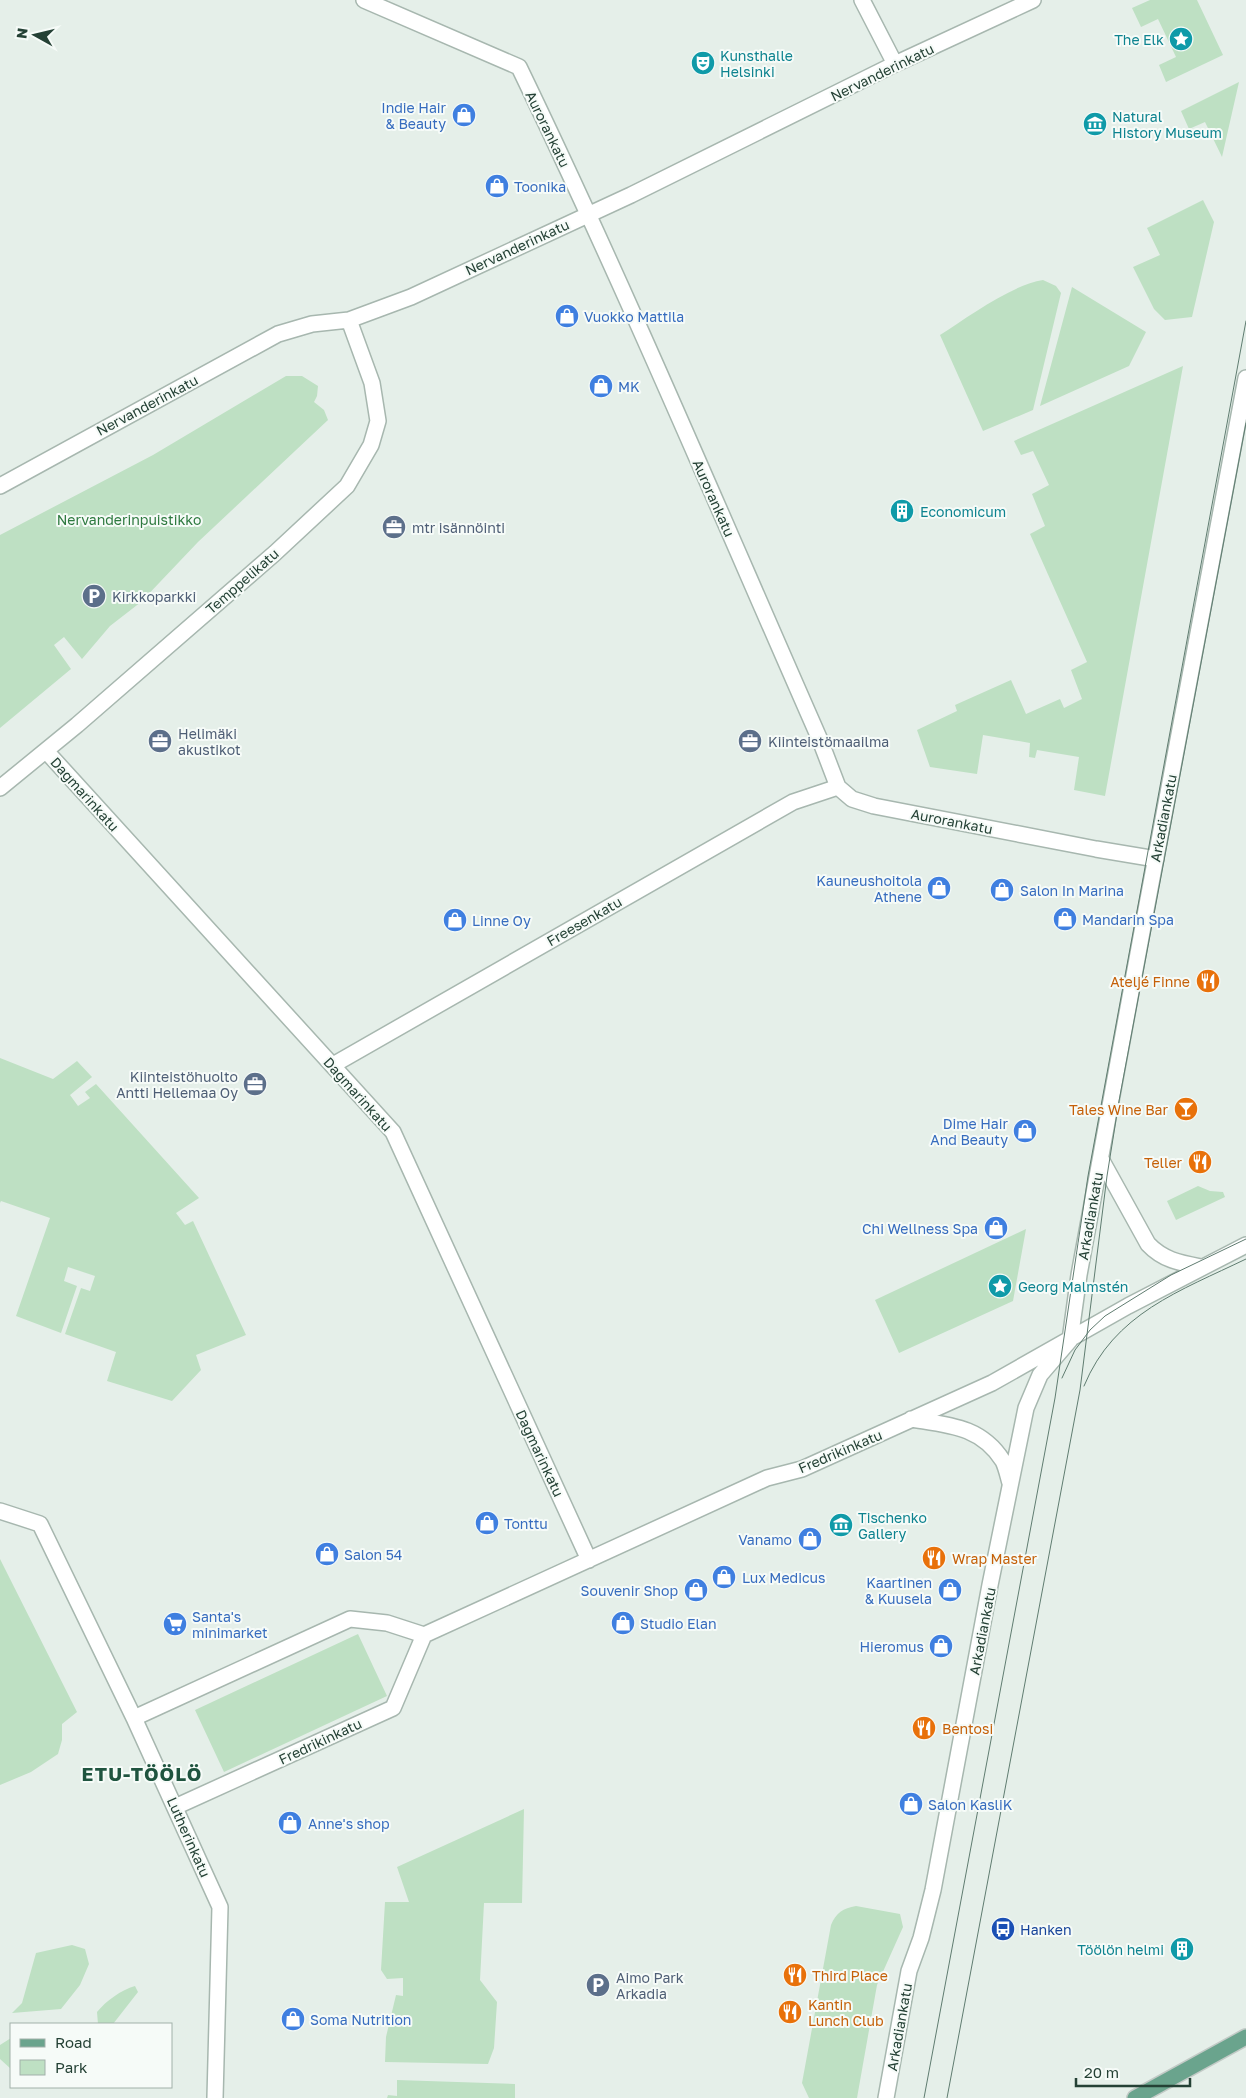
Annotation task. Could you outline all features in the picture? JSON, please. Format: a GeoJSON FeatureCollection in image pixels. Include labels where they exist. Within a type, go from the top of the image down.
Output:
{"type":"FeatureCollection","features":[{"type":"Feature","properties":{"kind":"main road"},"geometry":{"type":"LineString","coordinates":[[1135,2098],[1246,2037]]}},
{"type":"Feature","properties":{"kind":"street","name":"Aurorankatu"},"geometry":{"type":"LineString","coordinates":[[364,0],[519,67],[588,214],[822,745],[838,787],[852,799],[874,806],[1096,850],[1156,859]]}},
{"type":"Feature","properties":{"kind":"street"},"geometry":{"type":"LineString","coordinates":[[862,0],[895,64]]}},
{"type":"Feature","properties":{"kind":"street","name":"Nervanderinkatu"},"geometry":{"type":"LineString","coordinates":[[0,486],[278,334],[312,324],[349,320],[411,297],[641,190],[895,64],[1033,0]]}},
{"type":"Feature","properties":{"kind":"street","name":"Temppelikatu"},"geometry":{"type":"LineString","coordinates":[[0,788],[47,752],[275,553],[347,486],[371,444],[378,421],[372,384],[349,320]]}},
{"type":"Feature","properties":{"kind":"street","name":"Arkadiankatu"},"geometry":{"type":"LineString","coordinates":[[886,2098],[908,1971],[922,1938],[933,1890],[1010,1483],[1026,1408],[1040,1375],[1070,1340],[1079,1275],[1246,378]]}},
{"type":"Feature","properties":{"kind":"street","name":"Dagmarinkatu"},"geometry":{"type":"LineString","coordinates":[[47,752],[296,1027],[334,1065],[392,1132],[590,1560]]}},
{"type":"Feature","properties":{"kind":"street","name":"Freesenkatu"},"geometry":{"type":"LineString","coordinates":[[334,1065],[793,802],[838,787]]}},
{"type":"Feature","properties":{"kind":"street"},"geometry":{"type":"LineString","coordinates":[[1101,1159],[1148,1244],[1158,1254],[1176,1263],[1201,1268]]}},
{"type":"Feature","properties":{"kind":"street","name":"Fredrikinkatu"},"geometry":{"type":"LineString","coordinates":[[175,1807],[393,1708],[424,1635],[767,1478],[802,1469],[992,1383],[1128,1306],[1246,1245]]}},
{"type":"Feature","properties":{"kind":"street"},"geometry":{"type":"LineString","coordinates":[[911,1419],[961,1427],[976,1434],[1003,1462],[1010,1483]]}},
{"type":"Feature","properties":{"kind":"street","name":"Lutherinkatu"},"geometry":{"type":"LineString","coordinates":[[0,1511],[40,1524],[134,1718],[220,1907],[215,2098]]}},
{"type":"Feature","properties":{"kind":"street"},"geometry":{"type":"LineString","coordinates":[[134,1718],[350,1619],[387,1623],[424,1635]]}},
{"type":"Feature","properties":{"kind":"green space"},"geometry":{"type":"Polygon","coordinates":[[[1150,0],[1197,0],[1223,55],[1166,82],[1159,65],[1176,57],[1158,19],[1141,27],[1132,8],[1150,0]]]}},
{"type":"Feature","properties":{"kind":"green space"},"geometry":{"type":"Polygon","coordinates":[[[1239,82],[1222,157],[1205,122],[1189,129],[1181,111],[1239,82]]]}},
{"type":"Feature","properties":{"kind":"green space"},"geometry":{"type":"Polygon","coordinates":[[[1203,200],[1214,222],[1192,317],[1165,320],[1154,309],[1133,267],[1160,255],[1147,228],[1203,200]]]}},
{"type":"Feature","properties":{"kind":"green space"},"geometry":{"type":"Polygon","coordinates":[[[1043,280],[1056,286],[1061,293],[1033,410],[983,431],[940,335],[976,311],[1017,288],[1043,280]]]}},
{"type":"Feature","properties":{"kind":"green space"},"geometry":{"type":"Polygon","coordinates":[[[1072,287],[1146,332],[1129,366],[1040,406],[1072,287]]]}},
{"type":"Feature","properties":{"kind":"green space"},"geometry":{"type":"Polygon","coordinates":[[[1183,366],[1105,796],[1074,790],[1079,757],[1037,750],[1035,758],[1029,757],[1030,743],[983,735],[977,774],[930,767],[917,730],[957,711],[955,705],[1011,680],[1026,714],[1060,699],[1064,708],[1082,699],[1071,670],[1087,662],[1030,534],[1045,526],[1032,494],[1049,485],[1033,451],[1021,455],[1014,441],[1183,366]]]}},
{"type":"Feature","properties":{"kind":"green space","name":"Nervanderinpuistikko"},"geometry":{"type":"Polygon","coordinates":[[[286,376],[302,376],[318,386],[314,402],[324,410],[328,420],[198,542],[141,602],[110,626],[82,659],[64,637],[54,645],[71,669],[0,728],[0,535],[153,455],[286,376]]]}},
{"type":"Feature","properties":{"kind":"green space"},"geometry":{"type":"Polygon","coordinates":[[[0,1058],[53,1079],[77,1061],[92,1077],[70,1095],[78,1106],[90,1098],[85,1092],[96,1084],[199,1198],[176,1213],[185,1225],[193,1221],[246,1335],[196,1355],[201,1370],[172,1401],[107,1381],[116,1352],[65,1334],[81,1288],[90,1291],[95,1276],[68,1267],[64,1281],[77,1286],[61,1333],[16,1316],[50,1218],[1,1201],[0,1203],[0,1058]]]}},
{"type":"Feature","properties":{"kind":"green space"},"geometry":{"type":"Polygon","coordinates":[[[1198,1186],[1210,1191],[1223,1192],[1225,1197],[1176,1220],[1167,1201],[1198,1186]]]}},
{"type":"Feature","properties":{"kind":"green space"},"geometry":{"type":"Polygon","coordinates":[[[1026,1229],[1013,1301],[899,1353],[875,1300],[1026,1229]]]}},
{"type":"Feature","properties":{"kind":"green space"},"geometry":{"type":"Polygon","coordinates":[[[0,1559],[77,1712],[62,1724],[62,1740],[58,1754],[31,1772],[0,1785],[0,1559]]]}},
{"type":"Feature","properties":{"kind":"green space"},"geometry":{"type":"Polygon","coordinates":[[[358,1634],[387,1696],[224,1772],[195,1710],[358,1634]]]}},
{"type":"Feature","properties":{"kind":"green space"},"geometry":{"type":"Polygon","coordinates":[[[524,1809],[522,1903],[484,1903],[480,1980],[497,2002],[494,2048],[488,2064],[385,2062],[386,2037],[396,1995],[403,1996],[403,1978],[387,1979],[381,1970],[385,1902],[409,1902],[397,1867],[524,1809]]]}},
{"type":"Feature","properties":{"kind":"green space"},"geometry":{"type":"Polygon","coordinates":[[[856,1906],[900,1914],[903,1927],[877,1985],[857,2098],[809,2098],[802,2083],[831,1925],[840,1912],[856,1906]]]}},
{"type":"Feature","properties":{"kind":"green space"},"geometry":{"type":"Polygon","coordinates":[[[72,1945],[85,1949],[89,1964],[80,1985],[61,2009],[12,2013],[22,2003],[36,1953],[72,1945]]]}},
{"type":"Feature","properties":{"kind":"green space"},"geometry":{"type":"Polygon","coordinates":[[[135,1986],[138,1992],[114,2023],[98,2023],[97,2012],[109,2000],[135,1986]]]}},
{"type":"Feature","properties":{"kind":"green space"},"geometry":{"type":"Polygon","coordinates":[[[10,2039],[10,2068],[0,2059],[0,2045],[10,2039]]]}},
{"type":"Feature","properties":{"kind":"green space"},"geometry":{"type":"Polygon","coordinates":[[[397,2080],[515,2084],[515,2098],[387,2098],[388,2095],[397,2096],[397,2080]]]}},
{"type":"Feature","properties":{"kind":"tram line"},"geometry":{"type":"LineString","coordinates":[[924,2098],[1055,1398],[1088,1176],[1246,321]]}},
{"type":"Feature","properties":{"kind":"tram line"},"geometry":{"type":"LineString","coordinates":[[947,2098],[1080,1390],[1107,1176],[1119,1101],[1246,423]]}},
{"type":"Feature","properties":{"kind":"tram line"},"geometry":{"type":"LineString","coordinates":[[1062,1378],[1075,1350],[1090,1330],[1105,1316],[1171,1275],[1246,1239]]}},
{"type":"Feature","properties":{"kind":"tram line"},"geometry":{"type":"LineString","coordinates":[[1084,1386],[1097,1361],[1113,1340],[1131,1322],[1174,1294],[1246,1259]]}},
{"type":"Feature","properties":{"kind":"place","name":"The Elk"},"geometry":{"type":"Point","coordinates":[1181,39]}},
{"type":"Feature","properties":{"kind":"place","name":"Kunsthalle Helsinki"},"geometry":{"type":"Point","coordinates":[703,63]}},
{"type":"Feature","properties":{"kind":"place","name":"Indie Hair & Beauty"},"geometry":{"type":"Point","coordinates":[464,115]}},
{"type":"Feature","properties":{"kind":"place","name":"Natural History Museum"},"geometry":{"type":"Point","coordinates":[1095,124]}},
{"type":"Feature","properties":{"kind":"place","name":"Toonika"},"geometry":{"type":"Point","coordinates":[497,186]}},
{"type":"Feature","properties":{"kind":"place","name":"Vuokko Mattila"},"geometry":{"type":"Point","coordinates":[567,316]}},
{"type":"Feature","properties":{"kind":"place","name":"MK"},"geometry":{"type":"Point","coordinates":[601,386]}},
{"type":"Feature","properties":{"kind":"place","name":"Economicum"},"geometry":{"type":"Point","coordinates":[902,511]}},
{"type":"Feature","properties":{"kind":"place","name":"mtr isännöinti"},"geometry":{"type":"Point","coordinates":[394,527]}},
{"type":"Feature","properties":{"kind":"place","name":"Kirkkoparkki"},"geometry":{"type":"Point","coordinates":[94,596]}},
{"type":"Feature","properties":{"kind":"place","name":"Helimäki akustikot"},"geometry":{"type":"Point","coordinates":[160,741]}},
{"type":"Feature","properties":{"kind":"place","name":"Kiinteistömaailma"},"geometry":{"type":"Point","coordinates":[750,741]}},
{"type":"Feature","properties":{"kind":"place","name":"Kauneushoitola Athene"},"geometry":{"type":"Point","coordinates":[939,888]}},
{"type":"Feature","properties":{"kind":"place","name":"Salon In Marina"},"geometry":{"type":"Point","coordinates":[1002,890]}},
{"type":"Feature","properties":{"kind":"place","name":"Mandarin Spa"},"geometry":{"type":"Point","coordinates":[1065,919]}},
{"type":"Feature","properties":{"kind":"place","name":"Linne Oy"},"geometry":{"type":"Point","coordinates":[455,920]}},
{"type":"Feature","properties":{"kind":"place","name":"Ateljé Finne"},"geometry":{"type":"Point","coordinates":[1208,981]}},
{"type":"Feature","properties":{"kind":"place","name":"Kiinteistöhuolto Antti Hellemaa Oy"},"geometry":{"type":"Point","coordinates":[255,1084]}},
{"type":"Feature","properties":{"kind":"place","name":"Tales Wine Bar"},"geometry":{"type":"Point","coordinates":[1186,1109]}},
{"type":"Feature","properties":{"kind":"place","name":"Dime Hair And Beauty"},"geometry":{"type":"Point","coordinates":[1025,1131]}},
{"type":"Feature","properties":{"kind":"place","name":"Teller"},"geometry":{"type":"Point","coordinates":[1200,1162]}},
{"type":"Feature","properties":{"kind":"place","name":"Chi Wellness Spa"},"geometry":{"type":"Point","coordinates":[996,1228]}},
{"type":"Feature","properties":{"kind":"place","name":"Georg Malmstén"},"geometry":{"type":"Point","coordinates":[1000,1286]}},
{"type":"Feature","properties":{"kind":"place","name":"Tonttu"},"geometry":{"type":"Point","coordinates":[487,1523]}},
{"type":"Feature","properties":{"kind":"place","name":"Tischenko Gallery"},"geometry":{"type":"Point","coordinates":[841,1525]}},
{"type":"Feature","properties":{"kind":"place","name":"Vanamo"},"geometry":{"type":"Point","coordinates":[810,1539]}},
{"type":"Feature","properties":{"kind":"place","name":"Salon 54"},"geometry":{"type":"Point","coordinates":[327,1554]}},
{"type":"Feature","properties":{"kind":"place","name":"Wrap Master"},"geometry":{"type":"Point","coordinates":[934,1558]}},
{"type":"Feature","properties":{"kind":"place","name":"Lux Medicus"},"geometry":{"type":"Point","coordinates":[724,1577]}},
{"type":"Feature","properties":{"kind":"place","name":"Souvenir Shop"},"geometry":{"type":"Point","coordinates":[696,1590]}},
{"type":"Feature","properties":{"kind":"place","name":"Kaartinen & Kuusela"},"geometry":{"type":"Point","coordinates":[950,1590]}},
{"type":"Feature","properties":{"kind":"place","name":"Studio Elan"},"geometry":{"type":"Point","coordinates":[623,1623]}},
{"type":"Feature","properties":{"kind":"place","name":"Santa's minimarket"},"geometry":{"type":"Point","coordinates":[175,1624]}},
{"type":"Feature","properties":{"kind":"place","name":"Hieromus"},"geometry":{"type":"Point","coordinates":[941,1646]}},
{"type":"Feature","properties":{"kind":"place","name":"Bentosi"},"geometry":{"type":"Point","coordinates":[924,1728]}},
{"type":"Feature","properties":{"kind":"place","name":"Salon KasliK"},"geometry":{"type":"Point","coordinates":[911,1804]}},
{"type":"Feature","properties":{"kind":"place","name":"Anne's shop"},"geometry":{"type":"Point","coordinates":[290,1823]}},
{"type":"Feature","properties":{"kind":"place","name":"Hanken"},"geometry":{"type":"Point","coordinates":[1003,1929]}},
{"type":"Feature","properties":{"kind":"place","name":"Töölön helmi"},"geometry":{"type":"Point","coordinates":[1182,1949]}},
{"type":"Feature","properties":{"kind":"place","name":"Third Place"},"geometry":{"type":"Point","coordinates":[795,1975]}},
{"type":"Feature","properties":{"kind":"place","name":"Aimo Park Arkadia"},"geometry":{"type":"Point","coordinates":[598,1985]}},
{"type":"Feature","properties":{"kind":"place","name":"Kantin Lunch Club"},"geometry":{"type":"Point","coordinates":[790,2012]}},
{"type":"Feature","properties":{"kind":"place","name":"Soma Nutrition"},"geometry":{"type":"Point","coordinates":[293,2019]}},
{"type":"Feature","properties":{"kind":"district","name":"ETU-TÖÖLÖ"},"geometry":{"type":"Point","coordinates":[142,1773]}}]}
